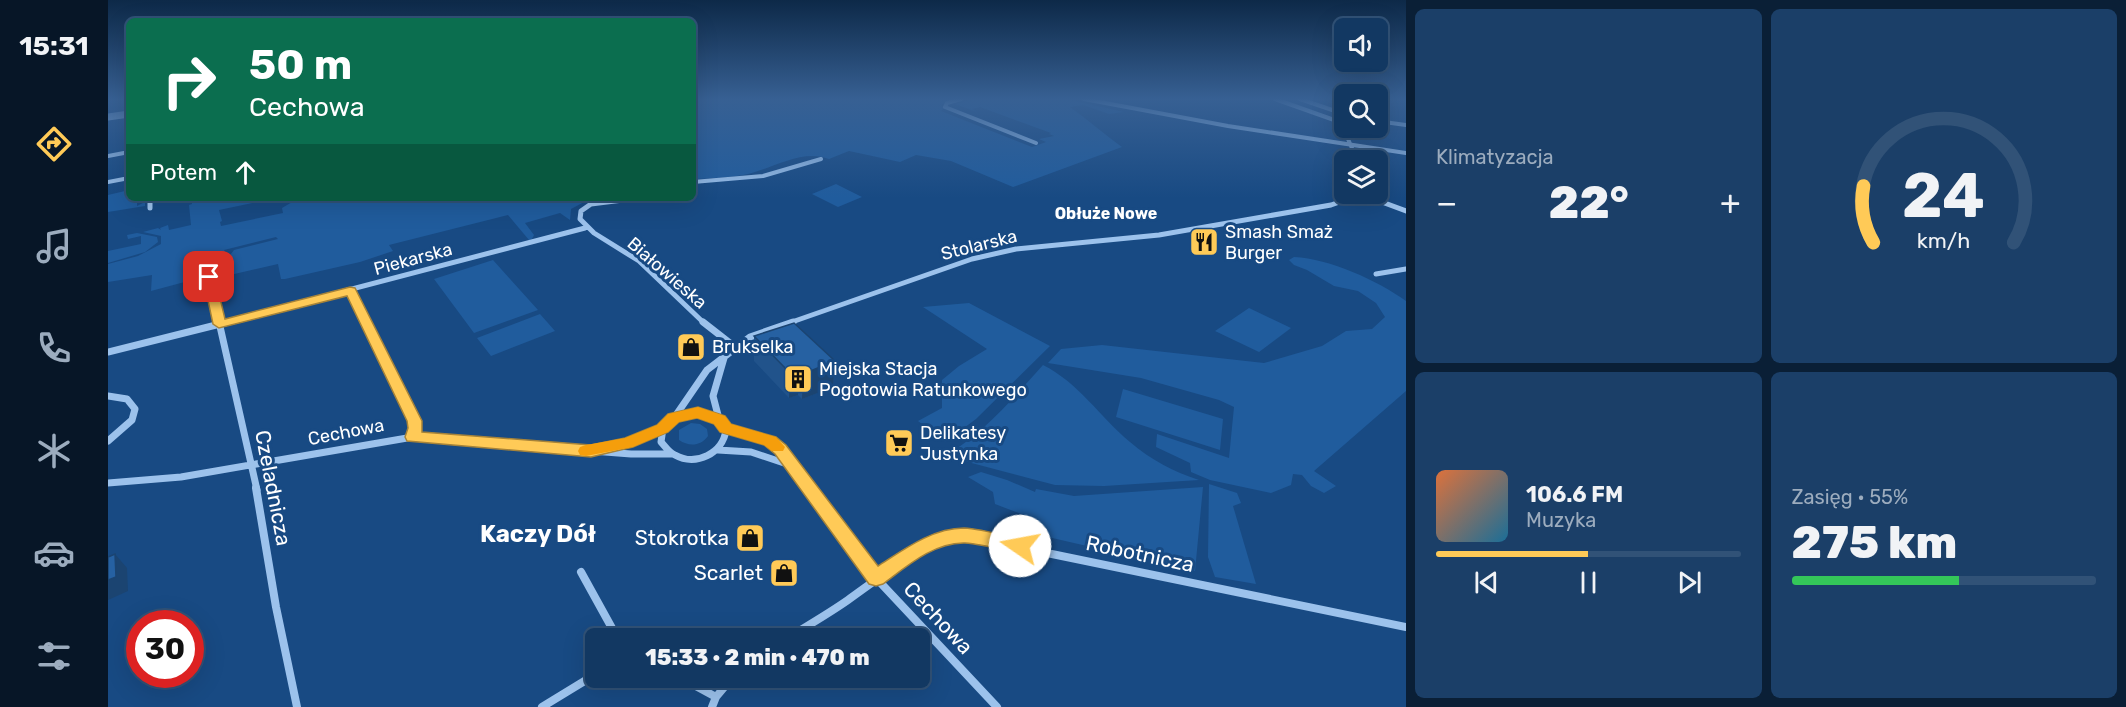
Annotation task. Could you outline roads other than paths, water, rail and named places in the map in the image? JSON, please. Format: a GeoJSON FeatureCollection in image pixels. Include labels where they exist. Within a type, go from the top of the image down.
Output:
{"type":"FeatureCollection","features":[{"type":"Feature","properties":{"kind":"street"},"geometry":{"type":"LineString","coordinates":[[1008,132],[1036,143]]}},
{"type":"Feature","properties":{"kind":"street"},"geometry":{"type":"LineString","coordinates":[[1267,132],[1406,153]]}},
{"type":"Feature","properties":{"kind":"street"},"geometry":{"type":"LineString","coordinates":[[1345,132],[1353,150]]}},
{"type":"Feature","properties":{"kind":"street"},"geometry":{"type":"LineString","coordinates":[[108,156],[126,153]]}},
{"type":"Feature","properties":{"kind":"street"},"geometry":{"type":"LineString","coordinates":[[696,182],[763,176],[821,159]]}},
{"type":"Feature","properties":{"kind":"street"},"geometry":{"type":"LineString","coordinates":[[108,182],[126,179]]}},
{"type":"Feature","properties":{"kind":"street"},"geometry":{"type":"LineString","coordinates":[[150,201],[150,208]]}},
{"type":"Feature","properties":{"kind":"street"},"geometry":{"type":"LineString","coordinates":[[585,228],[580,219],[581,211],[585,207],[610,201]]}},
{"type":"Feature","properties":{"kind":"street","name":"Stolarska"},"geometry":{"type":"LineString","coordinates":[[674,418],[707,370],[750,337],[996,253],[1159,235],[1334,204]]}},
{"type":"Feature","properties":{"kind":"street"},"geometry":{"type":"LineString","coordinates":[[1387,204],[1406,211]]}},
{"type":"Feature","properties":{"kind":"street","name":"Białowieska"},"geometry":{"type":"LineString","coordinates":[[585,228],[631,256],[715,333],[735,347]]}},
{"type":"Feature","properties":{"kind":"street","name":"Piekarska"},"geometry":{"type":"LineString","coordinates":[[108,352],[350,291],[585,228]]}},
{"type":"Feature","properties":{"kind":"street"},"geometry":{"type":"LineString","coordinates":[[1376,274],[1406,269]]}},
{"type":"Feature","properties":{"kind":"street","name":"Czeladnicza"},"geometry":{"type":"LineString","coordinates":[[209,277],[253,466],[276,607],[297,707]]}},
{"type":"Feature","properties":{"kind":"street"},"geometry":{"type":"LineString","coordinates":[[350,291],[414,421],[416,428],[413,437]]}},
{"type":"Feature","properties":{"kind":"street"},"geometry":{"type":"LineString","coordinates":[[718,450],[727,436],[726,428],[712,406],[712,394],[725,355]]}},
{"type":"Feature","properties":{"kind":"street"},"geometry":{"type":"LineString","coordinates":[[108,396],[127,399],[135,409],[132,420],[108,441]]}},
{"type":"Feature","properties":{"kind":"street"},"geometry":{"type":"LineString","coordinates":[[720,420],[698,412],[674,418],[663,428],[661,442],[671,454],[690,459],[701,458],[718,450],[751,452],[791,465]]}},
{"type":"Feature","properties":{"kind":"street","name":"Cechowa"},"geometry":{"type":"LineString","coordinates":[[591,451],[628,443],[663,428]]}},
{"type":"Feature","properties":{"kind":"street","name":"Cechowa"},"geometry":{"type":"LineString","coordinates":[[726,428],[770,441],[781,450],[876,578],[997,707]]}},
{"type":"Feature","properties":{"kind":"street","name":"Cechowa"},"geometry":{"type":"LineString","coordinates":[[108,483],[181,477],[413,437],[591,451],[671,454]]}},
{"type":"Feature","properties":{"kind":"street","name":"Robotnicza"},"geometry":{"type":"LineString","coordinates":[[803,628],[856,594],[921,547],[945,539],[964,536],[1406,627]]}},
{"type":"Feature","properties":{"kind":"street"},"geometry":{"type":"LineString","coordinates":[[581,572],[612,628]]}},
{"type":"Feature","properties":{"kind":"street"},"geometry":{"type":"LineString","coordinates":[[542,707],[585,681]]}},
{"type":"Feature","properties":{"kind":"street"},"geometry":{"type":"LineString","coordinates":[[695,688],[714,702],[724,688]]}},
{"type":"Feature","properties":{"kind":"place","name":"Smash Smaż Burger"},"geometry":{"type":"Point","coordinates":[1204,242]}},
{"type":"Feature","properties":{"kind":"place","name":"Brukselka"},"geometry":{"type":"Point","coordinates":[691,347]}},
{"type":"Feature","properties":{"kind":"place","name":"Miejska Stacja Pogotowia Ratunkowego"},"geometry":{"type":"Point","coordinates":[798,379]}},
{"type":"Feature","properties":{"kind":"place","name":"Delikatesy Justynka"},"geometry":{"type":"Point","coordinates":[899,443]}},
{"type":"Feature","properties":{"kind":"place","name":"Stokrotka"},"geometry":{"type":"Point","coordinates":[750,538]}},
{"type":"Feature","properties":{"kind":"place","name":"Scarlet"},"geometry":{"type":"Point","coordinates":[784,573]}},
{"type":"Feature","properties":{"kind":"district","name":"Obłuże Nowe"},"geometry":{"type":"Point","coordinates":[1106,213]}},
{"type":"Feature","properties":{"kind":"district","name":"Kaczy Dół"},"geometry":{"type":"Point","coordinates":[538,534]}}]}
